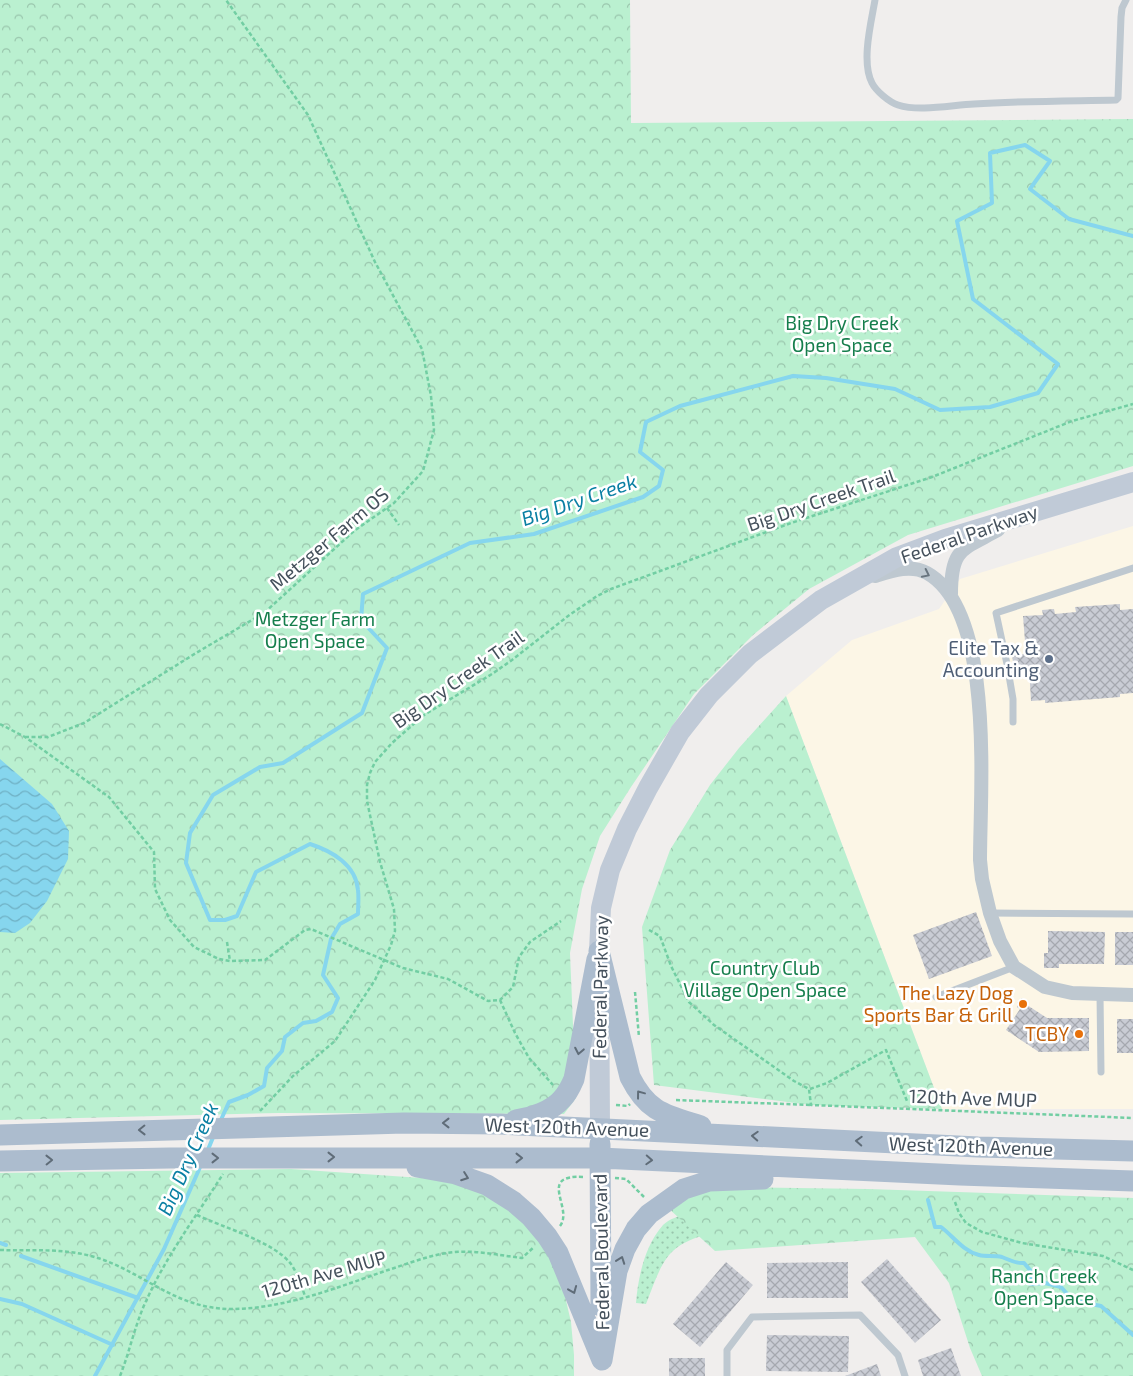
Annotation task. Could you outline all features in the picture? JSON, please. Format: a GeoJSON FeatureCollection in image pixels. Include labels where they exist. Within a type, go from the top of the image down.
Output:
{"type":"FeatureCollection","features":[{"type":"Feature","properties":{"kind":"main road","name":"Federal Parkway"},"geometry":{"type":"LineString","coordinates":[[600,1128],[599,951],[601,908],[610,870],[627,829],[648,788],[680,732],[709,695],[750,654],[821,600],[897,557],[945,539],[1133,482]]}},
{"type":"Feature","properties":{"kind":"main road"},"geometry":{"type":"LineString","coordinates":[[500,1124],[524,1119],[551,1108],[562,1100],[568,1090],[574,1079],[599,951]]}},
{"type":"Feature","properties":{"kind":"main road"},"geometry":{"type":"LineString","coordinates":[[599,951],[630,1077],[638,1092],[659,1112],[730,1135]]}},
{"type":"Feature","properties":{"kind":"main road","name":"West 120th Avenue"},"geometry":{"type":"LineString","coordinates":[[0,1135],[187,1129],[265,1119],[500,1124],[978,1147],[1133,1151]]}},
{"type":"Feature","properties":{"kind":"main road","name":"Federal Boulevard"},"geometry":{"type":"LineString","coordinates":[[600,1128],[602,1368]]}},
{"type":"Feature","properties":{"kind":"main road"},"geometry":{"type":"LineString","coordinates":[[978,1147],[1024,1138],[1133,1141]]}},
{"type":"Feature","properties":{"kind":"main road","name":"West 120th Avenue"},"geometry":{"type":"LineString","coordinates":[[0,1161],[259,1157],[600,1158],[1133,1181]]}},
{"type":"Feature","properties":{"kind":"main road"},"geometry":{"type":"LineString","coordinates":[[365,1157],[456,1174],[487,1185],[514,1202],[531,1217],[558,1253],[602,1368]]}},
{"type":"Feature","properties":{"kind":"main road"},"geometry":{"type":"LineString","coordinates":[[1013,1177],[1068,1167],[1133,1170]]}},
{"type":"Feature","properties":{"kind":"main road"},"geometry":{"type":"LineString","coordinates":[[602,1368],[617,1271],[625,1250],[636,1229],[649,1214],[684,1189],[709,1181],[742,1179],[893,1181],[960,1175]]}},
{"type":"Feature","properties":{"kind":"street"},"geometry":{"type":"LineString","coordinates":[[951,594],[953,564],[961,550],[1028,514]]}},
{"type":"Feature","properties":{"kind":"street"},"geometry":{"type":"LineString","coordinates":[[846,585],[908,568],[926,572],[951,594],[967,632],[976,673],[981,722],[980,860],[982,879],[990,913],[1000,941],[1014,967],[1045,987],[1072,993],[1133,995]]}},
{"type":"Feature","properties":{"kind":"lane"},"geometry":{"type":"LineString","coordinates":[[875,0],[868,42],[868,69],[872,84],[886,98],[897,105],[912,108],[975,104],[1116,100],[1118,98],[1122,8],[1126,0]]}},
{"type":"Feature","properties":{"kind":"lane"},"geometry":{"type":"LineString","coordinates":[[1013,722],[1013,699],[996,613],[1133,568]]}},
{"type":"Feature","properties":{"kind":"lane"},"geometry":{"type":"LineString","coordinates":[[990,913],[1133,914]]}},
{"type":"Feature","properties":{"kind":"lane"},"geometry":{"type":"LineString","coordinates":[[936,997],[1014,967]]}},
{"type":"Feature","properties":{"kind":"lane"},"geometry":{"type":"LineString","coordinates":[[1100,994],[1101,1072]]}},
{"type":"Feature","properties":{"kind":"lane"},"geometry":{"type":"LineString","coordinates":[[727,1376],[727,1350],[752,1317],[860,1314],[898,1355],[904,1376]]}},
{"type":"Feature","properties":{"kind":"path","name":"Metzger Farm OS"},"geometry":{"type":"LineString","coordinates":[[25,737],[48,737],[84,723],[264,612],[354,531],[394,503],[423,471],[434,430],[432,396],[422,349],[375,262],[308,115],[226,0]]}},
{"type":"Feature","properties":{"kind":"path","name":"Big Dry Creek Trail"},"geometry":{"type":"LineString","coordinates":[[265,1119],[293,1076],[334,1041],[375,980],[384,960],[395,931],[394,909],[380,862],[366,801],[367,785],[375,762],[392,743],[424,715],[499,669],[568,616],[597,596],[611,589],[791,524],[932,477],[1072,420],[1133,404]]}},
{"type":"Feature","properties":{"kind":"path"},"geometry":{"type":"LineString","coordinates":[[388,508],[399,526]]}},
{"type":"Feature","properties":{"kind":"path","name":"Metzger Farm OS"},"geometry":{"type":"LineString","coordinates":[[0,724],[25,737],[109,797],[154,852],[155,889],[170,920],[194,947],[219,959],[230,961],[265,960],[305,930],[311,929],[384,960]]}},
{"type":"Feature","properties":{"kind":"path"},"geometry":{"type":"LineString","coordinates":[[384,960],[403,968],[448,979],[488,1001],[500,1000],[513,987],[519,957],[530,942],[561,921]]}},
{"type":"Feature","properties":{"kind":"path"},"geometry":{"type":"LineString","coordinates":[[648,930],[660,936],[671,966],[689,1002],[714,1025],[794,1081],[809,1089],[827,1083],[886,1050],[907,1101]]}},
{"type":"Feature","properties":{"kind":"path"},"geometry":{"type":"LineString","coordinates":[[227,942],[230,961]]}},
{"type":"Feature","properties":{"kind":"path"},"geometry":{"type":"LineString","coordinates":[[635,992],[639,1039]]}},
{"type":"Feature","properties":{"kind":"path"},"geometry":{"type":"LineString","coordinates":[[500,1000],[529,1058],[556,1089]]}},
{"type":"Feature","properties":{"kind":"path"},"geometry":{"type":"LineString","coordinates":[[809,1089],[811,1105]]}},
{"type":"Feature","properties":{"kind":"path","name":"120th Ave MUP"},"geometry":{"type":"LineString","coordinates":[[675,1100],[1133,1118]]}},
{"type":"Feature","properties":{"kind":"path"},"geometry":{"type":"LineString","coordinates":[[120,1376],[133,1332],[147,1298],[170,1257],[224,1173]]}},
{"type":"Feature","properties":{"kind":"path","name":"120th Ave MUP"},"geometry":{"type":"LineString","coordinates":[[0,1250],[64,1251],[91,1256],[118,1266],[165,1292],[186,1301],[207,1307],[228,1309],[263,1307],[447,1253],[476,1252],[522,1258],[562,1225],[564,1214],[558,1188],[561,1182],[568,1177],[577,1176]]}},
{"type":"Feature","properties":{"kind":"path"},"geometry":{"type":"LineString","coordinates":[[954,1202],[966,1223],[982,1232],[1022,1243],[1103,1256],[1133,1270]]}},
{"type":"Feature","properties":{"kind":"path"},"geometry":{"type":"LineString","coordinates":[[197,1215],[272,1248],[284,1256],[298,1276],[305,1296]]}},
{"type":"Feature","properties":{"kind":"shaded area"},"geometry":{"type":"Polygon","coordinates":[[[1133,526],[1133,1109],[942,1109],[786,696],[852,640],[939,609],[960,579],[1133,526]]]}},
{"type":"Feature","properties":{"kind":"green space","name":"Metzger Farm Open Space"},"geometry":{"type":"Polygon","coordinates":[[[0,0],[630,0],[631,123],[1133,119],[1133,466],[908,535],[809,589],[753,635],[694,694],[600,836],[582,889],[570,953],[576,1098],[564,1114],[278,1113],[0,1120],[0,0]]]}},
{"type":"Feature","properties":{"kind":"green space","name":"Country Club Village Open Space"},"geometry":{"type":"Polygon","coordinates":[[[786,696],[942,1109],[811,1105],[654,1085],[642,927],[670,850],[710,785],[739,748],[786,696]]]}},
{"type":"Feature","properties":{"kind":"green space"},"geometry":{"type":"Polygon","coordinates":[[[291,1169],[436,1179],[468,1186],[501,1201],[532,1227],[561,1279],[571,1322],[574,1376],[0,1376],[0,1173],[291,1169]]]}},
{"type":"Feature","properties":{"kind":"green space","name":"Ranch Creek Open Space"},"geometry":{"type":"Polygon","coordinates":[[[719,1187],[868,1189],[1133,1198],[1133,1376],[982,1376],[970,1348],[949,1283],[915,1237],[715,1251],[667,1207],[688,1196],[719,1187]]]}},
{"type":"Feature","properties":{"kind":"green space"},"geometry":{"type":"Polygon","coordinates":[[[688,1213],[716,1232],[686,1242],[669,1255],[663,1264],[646,1304],[636,1303],[641,1272],[651,1242],[665,1223],[688,1213]]]}},
{"type":"Feature","properties":{"kind":"water"},"geometry":{"type":"Polygon","coordinates":[[[0,759],[52,804],[69,831],[68,859],[47,901],[30,923],[15,933],[0,932],[0,759]]]}},
{"type":"Feature","properties":{"kind":"building"},"geometry":{"type":"Polygon","coordinates":[[[1120,604],[1120,610],[1133,609],[1133,693],[1120,694],[1120,697],[1045,703],[1045,700],[1031,701],[1029,668],[1014,669],[1012,655],[1026,654],[1023,616],[1043,615],[1042,610],[1054,609],[1055,614],[1076,612],[1075,607],[1120,604]]]}},
{"type":"Feature","properties":{"kind":"building"},"geometry":{"type":"Polygon","coordinates":[[[976,912],[992,956],[929,979],[913,935],[976,912]]]}},
{"type":"Feature","properties":{"kind":"building"},"geometry":{"type":"Polygon","coordinates":[[[1048,931],[1105,932],[1104,964],[1059,964],[1059,968],[1044,968],[1044,953],[1048,953],[1048,931]]]}},
{"type":"Feature","properties":{"kind":"building"},"geometry":{"type":"Polygon","coordinates":[[[1115,932],[1133,932],[1133,965],[1115,965],[1115,932]]]}},
{"type":"Feature","properties":{"kind":"building"},"geometry":{"type":"Polygon","coordinates":[[[1022,998],[1026,1000],[1027,1005],[1047,1018],[1089,1018],[1089,1051],[1039,1052],[1006,1030],[1020,1009],[1017,1007],[1017,1003],[1022,998]]]}},
{"type":"Feature","properties":{"kind":"building"},"geometry":{"type":"Polygon","coordinates":[[[1117,1019],[1133,1019],[1133,1053],[1117,1053],[1117,1019]]]}},
{"type":"Feature","properties":{"kind":"building"},"geometry":{"type":"Polygon","coordinates":[[[887,1259],[941,1320],[915,1343],[861,1282],[887,1259]]]}},
{"type":"Feature","properties":{"kind":"building"},"geometry":{"type":"Polygon","coordinates":[[[726,1262],[753,1285],[700,1347],[673,1324],[726,1262]]]}},
{"type":"Feature","properties":{"kind":"building"},"geometry":{"type":"Polygon","coordinates":[[[848,1262],[848,1298],[767,1298],[767,1263],[848,1262]]]}},
{"type":"Feature","properties":{"kind":"building"},"geometry":{"type":"Polygon","coordinates":[[[767,1335],[849,1336],[848,1372],[766,1371],[767,1335]]]}},
{"type":"Feature","properties":{"kind":"building"},"geometry":{"type":"Polygon","coordinates":[[[951,1348],[961,1376],[923,1376],[918,1360],[951,1348]]]}},
{"type":"Feature","properties":{"kind":"building"},"geometry":{"type":"Polygon","coordinates":[[[669,1358],[705,1358],[705,1376],[669,1376],[669,1358]]]}},
{"type":"Feature","properties":{"kind":"building"},"geometry":{"type":"Polygon","coordinates":[[[877,1364],[881,1376],[845,1376],[877,1364]]]}},
{"type":"Feature","properties":{"kind":"waterway","name":"Big Dry Creek"},"geometry":{"type":"LineString","coordinates":[[220,1122],[229,1102],[248,1095],[264,1086],[267,1068],[282,1051],[285,1037],[303,1023],[316,1021],[332,1012],[338,998],[323,975],[331,939],[340,924],[358,914],[358,890],[353,873],[342,860],[310,844],[256,872],[237,916],[225,920],[210,920],[186,863],[190,833],[213,795],[260,767],[283,763],[362,713],[387,648],[361,620],[363,594],[470,543],[534,534],[643,497],[659,486],[663,470],[640,452],[646,422],[680,406],[793,376],[826,378],[895,389],[940,410],[990,407],[1038,393],[1058,364],[973,299],[957,221],[992,203],[990,153],[1025,145],[1050,161],[1030,189],[1069,219],[1133,236]]}},
{"type":"Feature","properties":{"kind":"waterway","name":"Big Dry Creek"},"geometry":{"type":"LineString","coordinates":[[207,1152],[214,1135]]}},
{"type":"Feature","properties":{"kind":"waterway","name":"Big Dry Creek"},"geometry":{"type":"LineString","coordinates":[[95,1376],[164,1249],[201,1165]]}},
{"type":"Feature","properties":{"kind":"waterway"},"geometry":{"type":"LineString","coordinates":[[928,1200],[935,1227],[941,1227],[968,1250],[979,1255],[999,1256],[1024,1263],[1030,1270],[1030,1284],[1045,1283],[1061,1287],[1069,1296],[1081,1302],[1101,1306],[1133,1335]]}},
{"type":"Feature","properties":{"kind":"waterway"},"geometry":{"type":"LineString","coordinates":[[0,1243],[6,1245]]}},
{"type":"Feature","properties":{"kind":"waterway"},"geometry":{"type":"LineString","coordinates":[[21,1256],[138,1298]]}},
{"type":"Feature","properties":{"kind":"waterway"},"geometry":{"type":"LineString","coordinates":[[0,1299],[22,1304],[113,1345]]}},
{"type":"Feature","properties":{"kind":"place","name":"Elite Tax & Accounting"},"geometry":{"type":"Point","coordinates":[1049,659]}},
{"type":"Feature","properties":{"kind":"place","name":"The Lazy Dog Sports Bar & Grill"},"geometry":{"type":"Point","coordinates":[1023,1004]}},
{"type":"Feature","properties":{"kind":"place","name":"TCBY"},"geometry":{"type":"Point","coordinates":[1079,1034]}},
{"type":"Feature","properties":{"kind":"park label","name":"Big Dry Creek Open Space"},"geometry":{"type":"Point","coordinates":[842,334]}}]}
